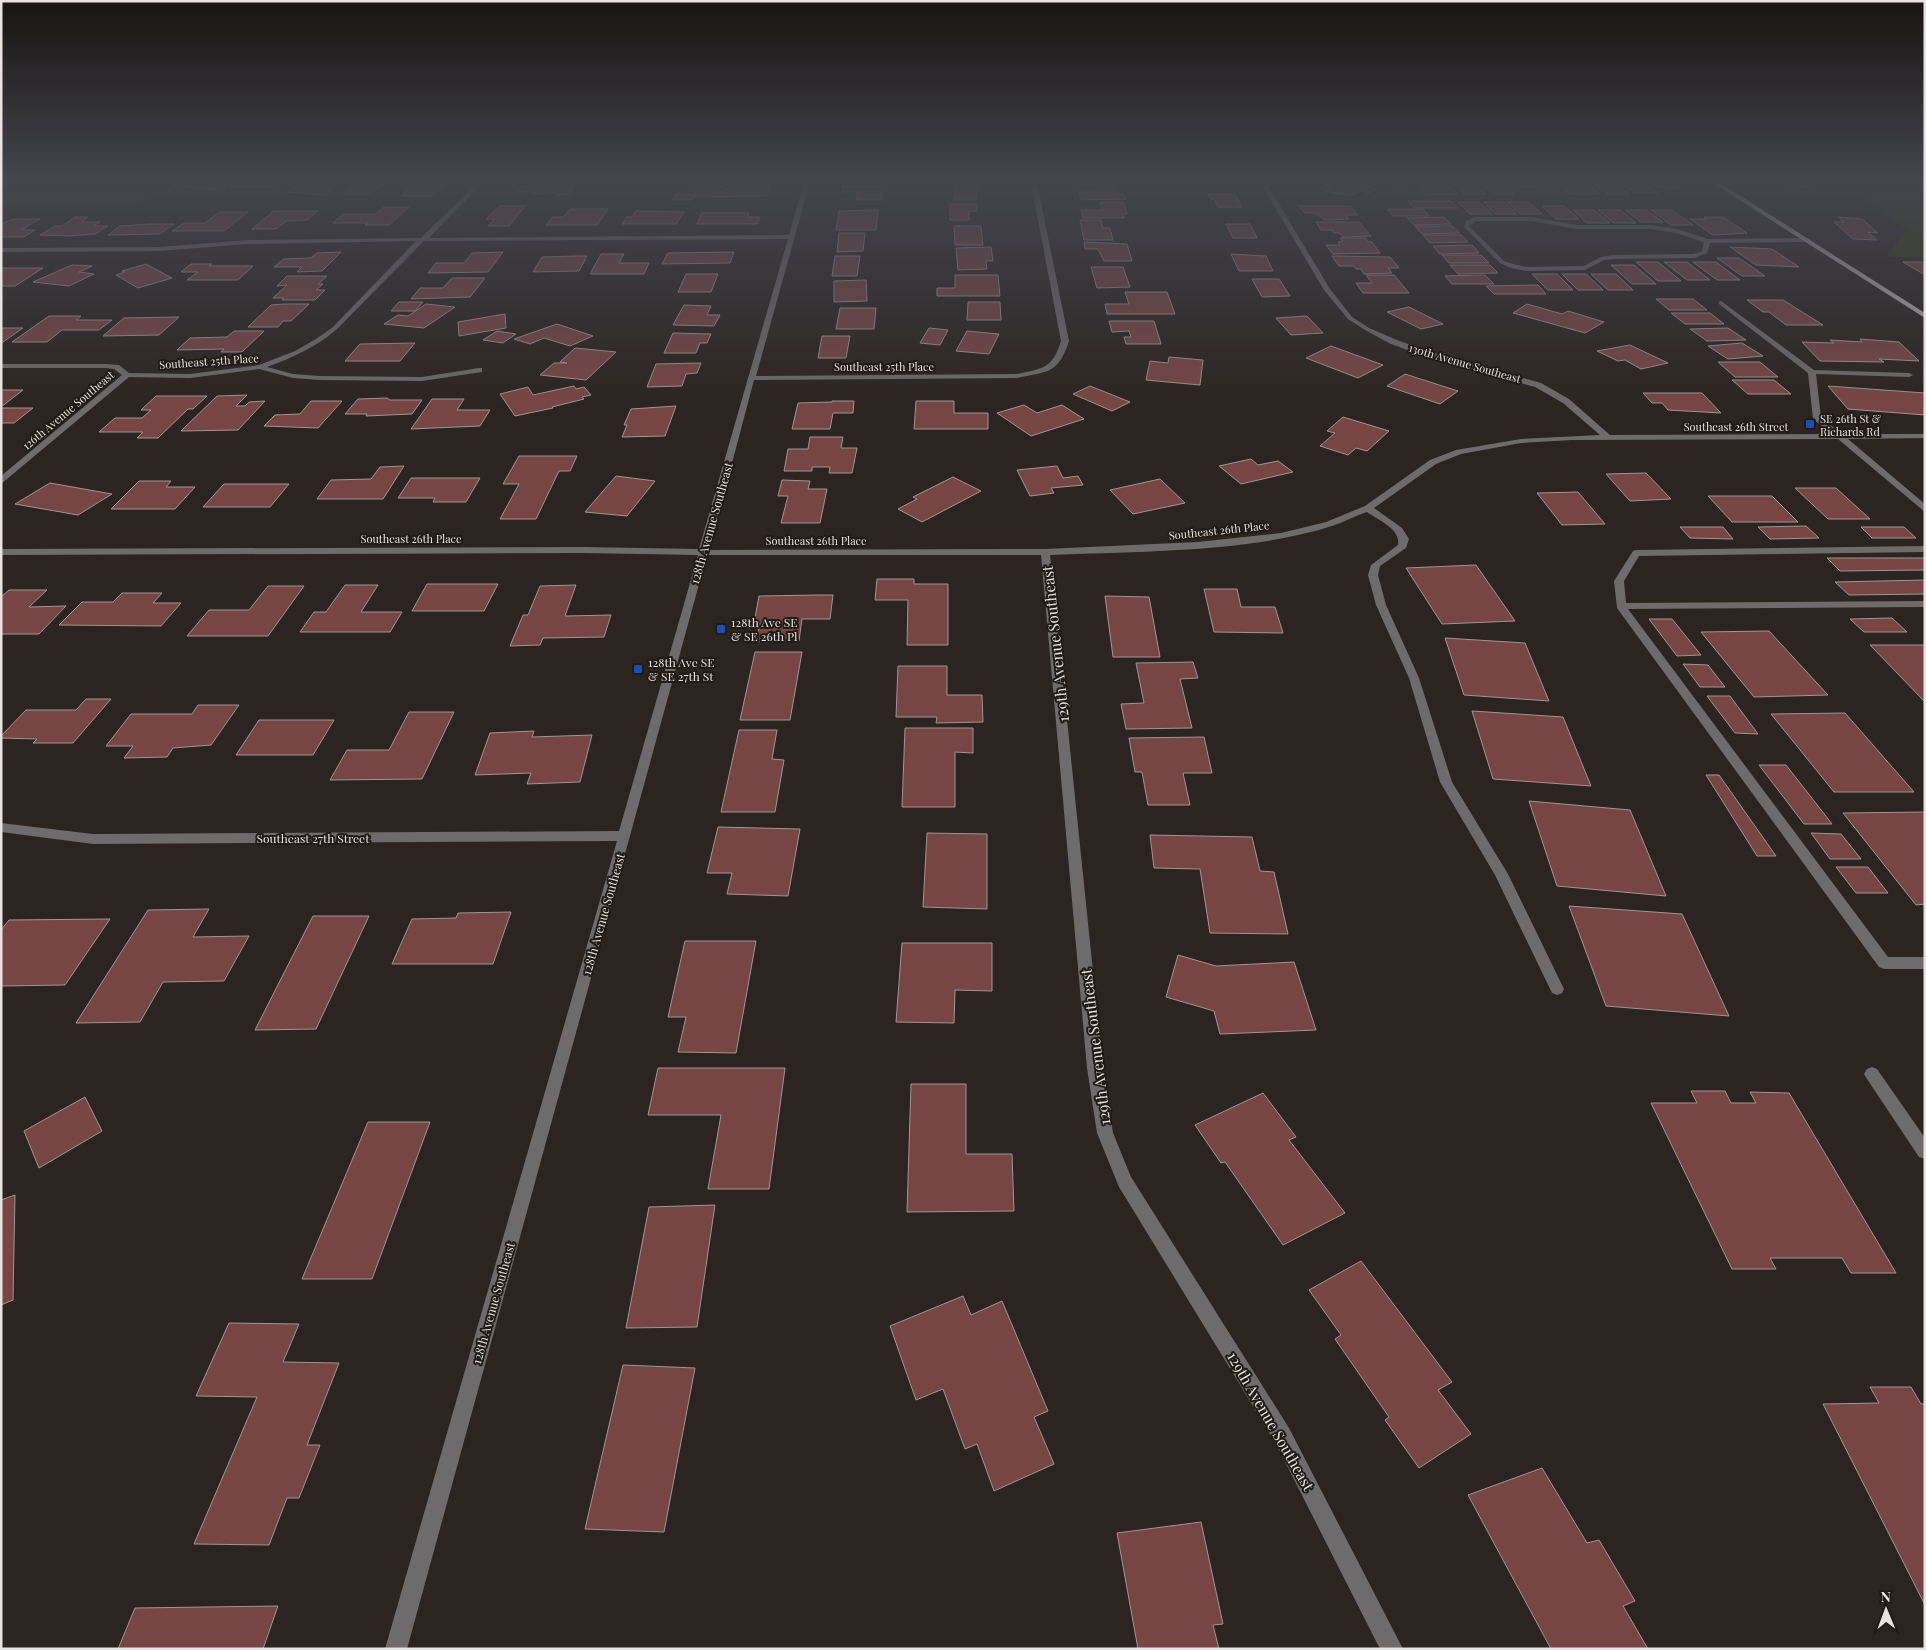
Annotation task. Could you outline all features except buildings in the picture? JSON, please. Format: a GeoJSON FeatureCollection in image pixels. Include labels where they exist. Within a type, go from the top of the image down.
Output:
{"type":"FeatureCollection","features":[{"type":"Feature","properties":{"kind":"main road"},"geometry":{"type":"LineString","coordinates":[[1831,255],[1925,316]]}},
{"type":"Feature","properties":{"kind":"street"},"geometry":{"type":"LineString","coordinates":[[259,367],[298,353],[319,341],[335,328],[406,255]]}},
{"type":"Feature","properties":{"kind":"street","name":"128th Avenue Southeast"},"geometry":{"type":"LineString","coordinates":[[396,1649],[625,836],[786,255]]}},
{"type":"Feature","properties":{"kind":"street","name":"Southeast 25th Place"},"geometry":{"type":"LineString","coordinates":[[751,378],[1017,376],[1045,370],[1059,358],[1065,341],[1049,255]]}},
{"type":"Feature","properties":{"kind":"street","name":"130th Avenue Southeast"},"geometry":{"type":"LineString","coordinates":[[1306,255],[1327,290],[1350,318],[1380,336],[1424,353],[1538,385],[1566,402],[1608,438]]}},
{"type":"Feature","properties":{"kind":"street"},"geometry":{"type":"LineString","coordinates":[[1495,255],[1502,262],[1526,269],[1585,268],[1603,258],[1613,257],[1698,255]]}},
{"type":"Feature","properties":{"kind":"street"},"geometry":{"type":"LineString","coordinates":[[1721,302],[1812,372],[1909,375]]}},
{"type":"Feature","properties":{"kind":"street","name":"Southeast 25th Place"},"geometry":{"type":"LineString","coordinates":[[1,366],[106,366],[116,367],[127,375],[190,376],[259,367],[293,376],[320,378],[422,379],[479,370]]}},
{"type":"Feature","properties":{"kind":"street"},"geometry":{"type":"LineString","coordinates":[[1812,372],[1817,419],[1841,437],[1925,509]]}},
{"type":"Feature","properties":{"kind":"street","name":"126th Avenue Southeast"},"geometry":{"type":"LineString","coordinates":[[1,481],[127,375]]}},
{"type":"Feature","properties":{"kind":"street","name":"Southeast 26th Street"},"geometry":{"type":"LineString","coordinates":[[1608,438],[1925,436]]}},
{"type":"Feature","properties":{"kind":"street","name":"Southeast 26th Place"},"geometry":{"type":"LineString","coordinates":[[1,552],[555,550],[1045,552],[1143,549],[1232,543],[1281,536],[1329,524],[1368,508],[1426,466],[1459,452],[1521,441],[1608,438]]}},
{"type":"Feature","properties":{"kind":"street"},"geometry":{"type":"LineString","coordinates":[[1368,508],[1399,530],[1404,539],[1403,546],[1376,565],[1373,575],[1381,605],[1414,678],[1446,782],[1501,874],[1557,989]]}},
{"type":"Feature","properties":{"kind":"street"},"geometry":{"type":"LineString","coordinates":[[1925,549],[1636,553],[1619,582],[1622,606],[1884,963],[1925,963]]}},
{"type":"Feature","properties":{"kind":"street","name":"129th Avenue Southeast"},"geometry":{"type":"LineString","coordinates":[[1045,552],[1095,1068],[1105,1133],[1125,1182],[1182,1271],[1282,1435],[1392,1649]]}},
{"type":"Feature","properties":{"kind":"street"},"geometry":{"type":"LineString","coordinates":[[1622,606],[1925,604]]}},
{"type":"Feature","properties":{"kind":"street","name":"Southeast 27th Street"},"geometry":{"type":"LineString","coordinates":[[1,828],[93,839],[625,836]]}},
{"type":"Feature","properties":{"kind":"street"},"geometry":{"type":"LineString","coordinates":[[1872,1074],[1925,1152]]}},
{"type":"Feature","properties":{"kind":"green space"},"geometry":{"type":"Polygon","coordinates":[[[1889,255],[1925,255],[1925,258],[1888,257],[1889,255]]]}},
{"type":"Feature","properties":{"kind":"place","name":"SE 26th St & Richards Rd"},"geometry":{"type":"Point","coordinates":[1810,424]}},
{"type":"Feature","properties":{"kind":"place","name":"128th Ave SE & SE 26th Pl"},"geometry":{"type":"Point","coordinates":[721,629]}},
{"type":"Feature","properties":{"kind":"place","name":"128th Ave SE & SE 27th St"},"geometry":{"type":"Point","coordinates":[638,669]}}]}
